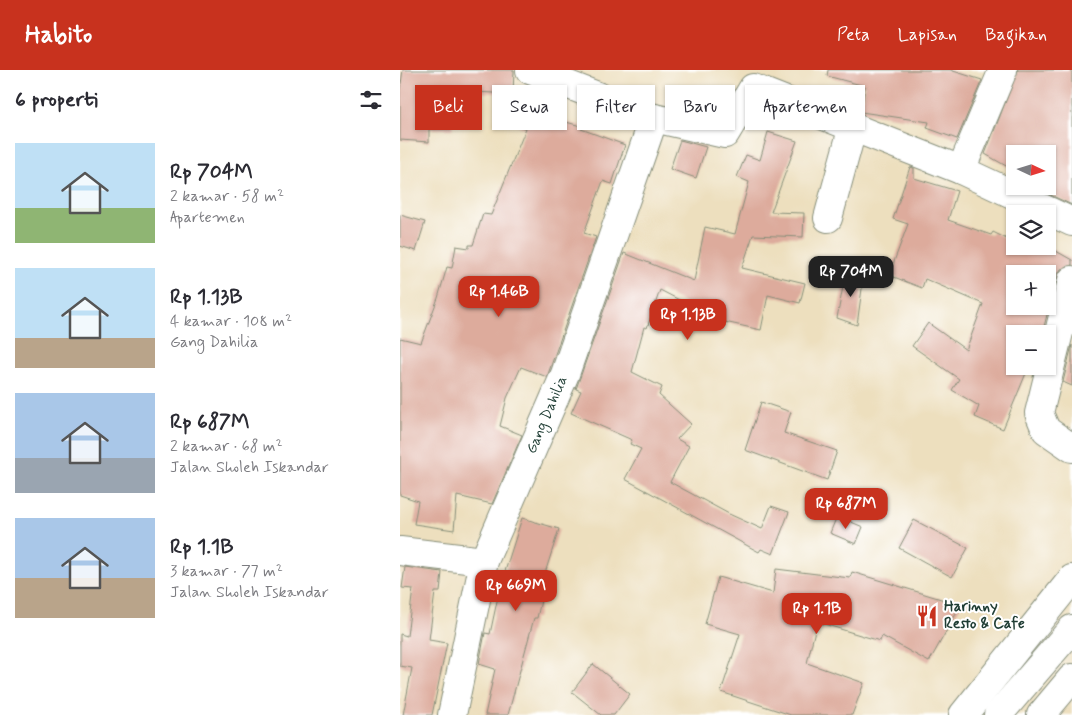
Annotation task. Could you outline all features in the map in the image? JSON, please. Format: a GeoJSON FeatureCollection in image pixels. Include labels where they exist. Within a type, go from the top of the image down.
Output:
{"type":"FeatureCollection","features":[{"type":"Feature","properties":{"kind":"main road"},"geometry":{"type":"LineString","coordinates":[[530,70],[588,81]]}},
{"type":"Feature","properties":{"kind":"main road"},"geometry":{"type":"LineString","coordinates":[[961,170],[1003,70]]}},
{"type":"Feature","properties":{"kind":"main road"},"geometry":{"type":"LineString","coordinates":[[655,118],[725,134],[745,101]]}},
{"type":"Feature","properties":{"kind":"main road","name":"Gang Dahilia"},"geometry":{"type":"LineString","coordinates":[[452,715],[484,561],[565,374],[650,130]]}},
{"type":"Feature","properties":{"kind":"main road"},"geometry":{"type":"LineString","coordinates":[[828,218],[852,130]]}},
{"type":"Feature","properties":{"kind":"main road"},"geometry":{"type":"LineString","coordinates":[[863,130],[961,170],[1072,222]]}},
{"type":"Feature","properties":{"kind":"main road"},"geometry":{"type":"LineString","coordinates":[[1072,280],[1039,413],[1046,430],[1072,448]]}},
{"type":"Feature","properties":{"kind":"main road"},"geometry":{"type":"LineString","coordinates":[[400,551],[484,561]]}},
{"type":"Feature","properties":{"kind":"main road"},"geometry":{"type":"LineString","coordinates":[[963,715],[1072,579]]}},
{"type":"Feature","properties":{"kind":"main road"},"geometry":{"type":"LineString","coordinates":[[998,715],[1072,629]]}},
{"type":"Feature","properties":{"kind":"main road"},"geometry":{"type":"LineString","coordinates":[[1040,715],[1072,678]]}},
{"type":"Feature","properties":{"kind":"building"},"geometry":{"type":"Polygon","coordinates":[[[403,70],[514,70],[513,85],[492,85],[492,93],[482,92],[482,85],[415,85],[415,130],[429,130],[429,142],[400,140],[400,90],[403,70]]]}},
{"type":"Feature","properties":{"kind":"building"},"geometry":{"type":"Polygon","coordinates":[[[828,70],[950,70],[982,80],[957,139],[927,128],[929,122],[865,113],[865,85],[827,76],[828,70]]]}},
{"type":"Feature","properties":{"kind":"building"},"geometry":{"type":"Polygon","coordinates":[[[1018,70],[1072,70],[1072,205],[1050,195],[1056,195],[1056,145],[1006,145],[1006,166],[985,154],[1018,70]]]}},
{"type":"Feature","properties":{"kind":"building"},"geometry":{"type":"Polygon","coordinates":[[[567,122],[577,125],[577,130],[584,130],[625,145],[612,184],[603,181],[584,233],[596,237],[547,377],[521,367],[507,398],[500,426],[522,435],[492,504],[457,496],[454,530],[414,524],[418,501],[400,495],[400,338],[421,343],[438,298],[447,267],[452,268],[456,246],[469,248],[469,245],[473,245],[483,214],[491,215],[525,130],[567,130],[567,122]]]}},
{"type":"Feature","properties":{"kind":"building"},"geometry":{"type":"Polygon","coordinates":[[[768,132],[797,141],[771,212],[804,213],[803,237],[753,235],[742,268],[805,283],[800,303],[768,295],[761,330],[720,321],[660,290],[647,328],[644,327],[632,372],[662,387],[659,395],[691,424],[677,439],[689,446],[670,482],[729,514],[762,529],[771,506],[789,512],[773,554],[761,549],[759,552],[625,479],[641,449],[630,444],[632,440],[571,413],[581,391],[576,389],[624,253],[694,281],[705,227],[735,234],[749,182],[737,177],[746,155],[760,160],[768,132]]]}},
{"type":"Feature","properties":{"kind":"building"},"geometry":{"type":"Polygon","coordinates":[[[680,140],[706,147],[696,178],[670,169],[680,140]]]}},
{"type":"Feature","properties":{"kind":"building"},"geometry":{"type":"Polygon","coordinates":[[[910,167],[914,168],[914,178],[957,191],[948,220],[991,235],[993,232],[1006,238],[1006,255],[1056,255],[1056,251],[1072,260],[1072,265],[1061,269],[1056,280],[1056,265],[1006,265],[1006,315],[1047,315],[1044,325],[1006,325],[1006,375],[1025,375],[1003,429],[975,417],[979,406],[952,390],[959,379],[912,346],[928,323],[966,350],[983,304],[925,279],[922,288],[889,275],[908,224],[893,219],[910,167]]]}},
{"type":"Feature","properties":{"kind":"building"},"geometry":{"type":"Polygon","coordinates":[[[400,215],[425,222],[416,251],[400,246],[400,215]]]}},
{"type":"Feature","properties":{"kind":"building"},"geometry":{"type":"Polygon","coordinates":[[[846,271],[864,274],[857,325],[837,318],[846,271]]]}},
{"type":"Feature","properties":{"kind":"building"},"geometry":{"type":"Polygon","coordinates":[[[1072,345],[1072,386],[1063,382],[1072,345]]]}},
{"type":"Feature","properties":{"kind":"building"},"geometry":{"type":"Polygon","coordinates":[[[761,402],[791,412],[784,433],[837,451],[827,480],[745,450],[761,402]]]}},
{"type":"Feature","properties":{"kind":"building"},"geometry":{"type":"Polygon","coordinates":[[[837,516],[863,527],[856,544],[830,533],[837,516]]]}},
{"type":"Feature","properties":{"kind":"building"},"geometry":{"type":"Polygon","coordinates":[[[522,518],[559,529],[538,595],[542,596],[537,618],[534,618],[508,715],[485,715],[495,669],[479,664],[485,633],[490,634],[500,587],[522,518]]]}},
{"type":"Feature","properties":{"kind":"building"},"geometry":{"type":"Polygon","coordinates":[[[914,520],[968,548],[952,577],[899,548],[914,520]]]}},
{"type":"Feature","properties":{"kind":"building"},"geometry":{"type":"Polygon","coordinates":[[[405,567],[442,572],[440,592],[435,592],[429,640],[447,643],[432,715],[403,715],[412,668],[400,666],[400,634],[407,636],[413,589],[402,588],[405,567]]]}},
{"type":"Feature","properties":{"kind":"building"},"geometry":{"type":"Polygon","coordinates":[[[776,569],[850,578],[852,572],[961,605],[929,662],[882,636],[880,641],[817,622],[807,663],[864,683],[852,715],[791,715],[721,692],[740,634],[705,624],[718,577],[773,593],[776,569]]]}},
{"type":"Feature","properties":{"kind":"building"},"geometry":{"type":"Polygon","coordinates":[[[593,664],[630,694],[614,715],[601,715],[572,692],[593,664]]]}},
{"type":"Feature","properties":{"kind":"place","name":"Harinny Resto & Cafe"},"geometry":{"type":"Point","coordinates":[927,616]}}]}
